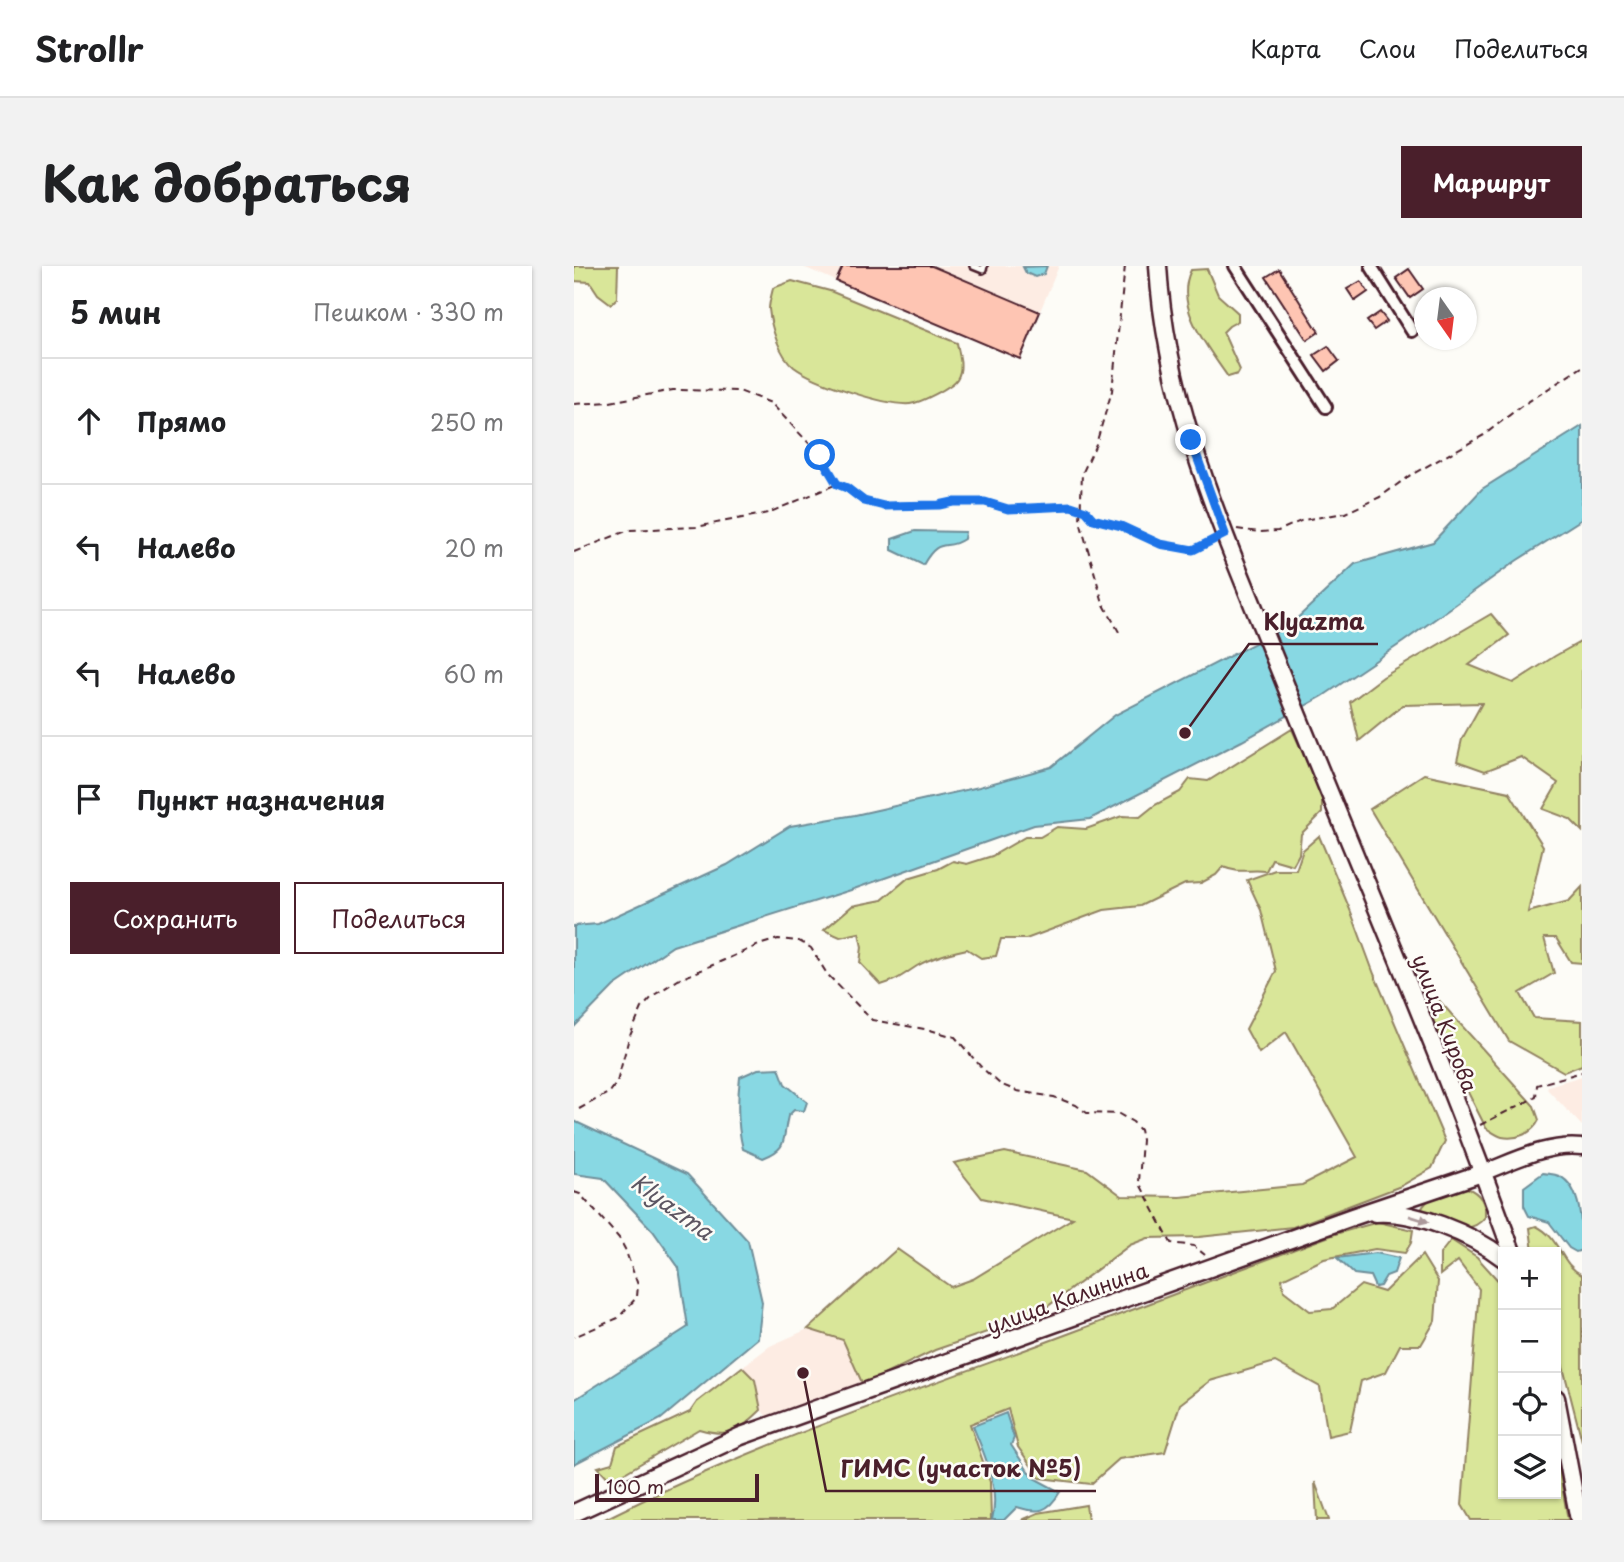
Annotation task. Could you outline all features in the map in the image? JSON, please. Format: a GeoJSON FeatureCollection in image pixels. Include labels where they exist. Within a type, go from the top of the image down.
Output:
{"type":"FeatureCollection","features":[{"type":"Feature","properties":{"kind":"main road","name":"улица Кирова"},"geometry":{"type":"LineString","coordinates":[[1158,266],[1168,346],[1191,440],[1225,534],[1410,988],[1510,1247]]}},
{"type":"Feature","properties":{"kind":"main road","name":"улица Калинина"},"geometry":{"type":"LineString","coordinates":[[574,1513],[741,1436],[1482,1173]]}},
{"type":"Feature","properties":{"kind":"main road"},"geometry":{"type":"LineString","coordinates":[[1352,1217],[1378,1213],[1406,1215],[1464,1236],[1498,1255]]}},
{"type":"Feature","properties":{"kind":"main road"},"geometry":{"type":"LineString","coordinates":[[1561,1425],[1579,1520]]}},
{"type":"Feature","properties":{"kind":"street"},"geometry":{"type":"LineString","coordinates":[[1235,266],[1326,407]]}},
{"type":"Feature","properties":{"kind":"street"},"geometry":{"type":"LineString","coordinates":[[1371,266],[1412,331]]}},
{"type":"Feature","properties":{"kind":"street","name":"улица Калинина"},"geometry":{"type":"LineString","coordinates":[[1482,1173],[1537,1152],[1559,1147],[1582,1147]]}},
{"type":"Feature","properties":{"kind":"lane"},"geometry":{"type":"LineString","coordinates":[[973,266],[983,270],[984,266]]}},
{"type":"Feature","properties":{"kind":"path"},"geometry":{"type":"LineString","coordinates":[[1119,632],[1103,603],[1080,521],[1080,509],[1082,474],[1096,444],[1112,391],[1125,266]]}},
{"type":"Feature","properties":{"kind":"path"},"geometry":{"type":"LineString","coordinates":[[574,404],[610,402],[673,390],[739,391],[771,403],[820,455],[837,484],[864,501],[884,506],[985,502],[1008,509],[1053,506],[1080,509],[1093,519],[1121,526],[1160,544],[1193,550],[1237,528],[1259,532],[1278,531],[1303,520],[1345,513],[1380,497],[1409,476],[1484,436],[1520,407],[1582,367]]}},
{"type":"Feature","properties":{"kind":"path"},"geometry":{"type":"LineString","coordinates":[[574,552],[629,530],[696,527],[768,513],[837,484]]}},
{"type":"Feature","properties":{"kind":"path"},"geometry":{"type":"LineString","coordinates":[[579,1109],[610,1092],[617,1082],[629,1038],[642,1008],[654,995],[678,980],[759,944],[778,939],[799,941],[811,948],[827,974],[872,1020],[954,1037],[1000,1084],[1017,1091],[1054,1097],[1087,1112],[1119,1114],[1133,1122],[1140,1130],[1142,1140],[1139,1181],[1171,1243],[1194,1246],[1209,1258],[1213,1267]]}},
{"type":"Feature","properties":{"kind":"path"},"geometry":{"type":"LineString","coordinates":[[1466,1132],[1536,1097],[1537,1085],[1582,1072]]}},
{"type":"Feature","properties":{"kind":"path"},"geometry":{"type":"LineString","coordinates":[[574,1192],[580,1194],[619,1238],[638,1284],[637,1297],[618,1318],[574,1337]]}},
{"type":"Feature","properties":{"kind":"shaded area"},"geometry":{"type":"Polygon","coordinates":[[[801,266],[1059,266],[1020,359],[801,266]]]}},
{"type":"Feature","properties":{"kind":"shaded area"},"geometry":{"type":"Polygon","coordinates":[[[1582,1076],[1582,1126],[1547,1089],[1548,1086],[1582,1076]]]}},
{"type":"Feature","properties":{"kind":"shaded area"},"geometry":{"type":"Polygon","coordinates":[[[808,1329],[843,1340],[863,1385],[769,1419],[761,1410],[755,1380],[742,1367],[770,1346],[808,1329]]]}},
{"type":"Feature","properties":{"kind":"green space"},"geometry":{"type":"Polygon","coordinates":[[[574,266],[618,266],[617,298],[611,304],[598,294],[590,282],[574,281],[574,266]]]}},
{"type":"Feature","properties":{"kind":"green space"},"geometry":{"type":"Polygon","coordinates":[[[1207,269],[1218,295],[1238,313],[1238,321],[1223,332],[1240,370],[1238,374],[1228,377],[1195,326],[1186,298],[1191,270],[1207,269]]]}},
{"type":"Feature","properties":{"kind":"green space"},"geometry":{"type":"Polygon","coordinates":[[[792,281],[830,291],[957,343],[961,366],[957,379],[921,401],[899,404],[850,392],[804,373],[789,362],[780,348],[769,309],[773,288],[792,281]]]}},
{"type":"Feature","properties":{"kind":"green space"},"geometry":{"type":"Polygon","coordinates":[[[1491,614],[1509,635],[1469,665],[1513,683],[1582,641],[1582,831],[1570,819],[1543,809],[1558,783],[1521,757],[1485,771],[1457,761],[1462,739],[1482,703],[1403,705],[1359,741],[1350,702],[1383,677],[1491,614]]]}},
{"type":"Feature","properties":{"kind":"green space"},"geometry":{"type":"Polygon","coordinates":[[[1292,729],[1322,796],[1322,813],[1301,834],[1299,854],[1293,865],[1272,859],[1266,871],[1240,871],[1223,867],[1216,875],[1201,883],[1185,884],[1140,906],[1104,910],[1026,939],[1001,939],[996,956],[981,958],[967,949],[954,952],[929,960],[881,985],[860,963],[862,947],[859,933],[840,937],[824,930],[852,906],[882,900],[908,878],[938,869],[953,861],[967,864],[992,856],[1025,837],[1040,837],[1057,827],[1086,829],[1122,816],[1140,817],[1155,805],[1180,792],[1190,779],[1208,781],[1292,729]]]}},
{"type":"Feature","properties":{"kind":"green space"},"geometry":{"type":"Polygon","coordinates":[[[1424,774],[1509,792],[1543,846],[1528,912],[1569,901],[1582,887],[1582,963],[1571,962],[1556,938],[1544,938],[1554,973],[1520,993],[1534,1018],[1582,1021],[1582,1065],[1564,1072],[1509,1041],[1370,809],[1424,774]]]}},
{"type":"Feature","properties":{"kind":"green space"},"geometry":{"type":"Polygon","coordinates":[[[1319,836],[1445,1141],[1432,1168],[1401,1186],[1293,1227],[1199,1237],[1148,1238],[1130,1245],[1036,1315],[935,1350],[863,1385],[843,1340],[808,1329],[897,1249],[951,1287],[973,1279],[1073,1218],[982,1198],[954,1163],[1005,1152],[1087,1170],[1122,1196],[1180,1197],[1302,1185],[1357,1157],[1286,1032],[1259,1053],[1246,1029],[1276,971],[1261,910],[1247,880],[1275,870],[1296,870],[1303,850],[1319,836]]]}},
{"type":"Feature","properties":{"kind":"green space"},"geometry":{"type":"Polygon","coordinates":[[[1436,997],[1534,1106],[1539,1120],[1529,1132],[1508,1138],[1498,1136],[1486,1128],[1427,1011],[1425,1001],[1436,997]]]}},
{"type":"Feature","properties":{"kind":"green space"},"geometry":{"type":"Polygon","coordinates":[[[1467,1188],[1479,1196],[1483,1203],[1485,1217],[1478,1224],[1471,1227],[1454,1226],[1421,1211],[1434,1197],[1467,1188]]]}},
{"type":"Feature","properties":{"kind":"green space"},"geometry":{"type":"Polygon","coordinates":[[[1378,1222],[1413,1230],[1411,1243],[1405,1253],[1375,1249],[1324,1259],[1282,1279],[1284,1291],[1310,1311],[1332,1309],[1361,1285],[1384,1292],[1422,1255],[1438,1281],[1435,1321],[1421,1345],[1400,1345],[1386,1372],[1361,1381],[1350,1431],[1328,1436],[1320,1387],[1275,1362],[1210,1381],[1180,1404],[1165,1452],[1119,1459],[1091,1484],[1040,1478],[1018,1447],[1008,1409],[970,1424],[990,1482],[991,1520],[603,1520],[710,1470],[819,1426],[1335,1234],[1378,1222]]]}},
{"type":"Feature","properties":{"kind":"green space"},"geometry":{"type":"Polygon","coordinates":[[[1536,1226],[1544,1231],[1557,1247],[1532,1247],[1530,1228],[1536,1226]]]}},
{"type":"Feature","properties":{"kind":"green space"},"geometry":{"type":"Polygon","coordinates":[[[1451,1240],[1477,1257],[1498,1280],[1498,1499],[1561,1499],[1561,1480],[1568,1520],[1471,1520],[1462,1505],[1479,1289],[1458,1261],[1440,1275],[1440,1254],[1451,1240]]]}},
{"type":"Feature","properties":{"kind":"green space"},"geometry":{"type":"Polygon","coordinates":[[[1561,1253],[1574,1270],[1582,1275],[1582,1441],[1561,1359],[1561,1253]]]}},
{"type":"Feature","properties":{"kind":"green space"},"geometry":{"type":"Polygon","coordinates":[[[742,1367],[755,1380],[761,1410],[746,1424],[726,1433],[699,1429],[611,1481],[598,1467],[612,1463],[617,1446],[690,1412],[697,1402],[742,1367]]]}},
{"type":"Feature","properties":{"kind":"green space"},"geometry":{"type":"Polygon","coordinates":[[[1315,1482],[1329,1520],[1317,1520],[1315,1482]]]}},
{"type":"Feature","properties":{"kind":"green space"},"geometry":{"type":"Polygon","coordinates":[[[1086,1505],[1088,1520],[1022,1520],[1038,1513],[1086,1505]]]}},
{"type":"Feature","properties":{"kind":"water"},"geometry":{"type":"Polygon","coordinates":[[[1047,266],[1044,274],[1035,277],[1026,273],[1023,267],[1047,266]]]}},
{"type":"Feature","properties":{"kind":"water"},"geometry":{"type":"Polygon","coordinates":[[[1582,426],[1582,519],[1516,561],[1323,696],[1090,819],[1034,825],[851,890],[673,946],[614,986],[574,1027],[574,926],[598,924],[727,865],[790,826],[855,815],[979,787],[1051,767],[1115,715],[1290,625],[1355,564],[1433,542],[1482,489],[1582,426]]]}},
{"type":"Feature","properties":{"kind":"water"},"geometry":{"type":"Polygon","coordinates":[[[915,531],[965,532],[964,539],[934,550],[923,565],[892,550],[892,539],[915,531]]]}},
{"type":"Feature","properties":{"kind":"water"},"geometry":{"type":"Polygon","coordinates":[[[779,1068],[785,1084],[807,1102],[804,1111],[794,1110],[788,1116],[781,1147],[763,1158],[743,1149],[738,1113],[740,1077],[758,1069],[779,1068]]]}},
{"type":"Feature","properties":{"kind":"water"},"geometry":{"type":"Polygon","coordinates":[[[574,1121],[687,1174],[748,1241],[762,1302],[758,1338],[661,1419],[574,1464],[574,1400],[688,1327],[679,1268],[653,1231],[603,1178],[574,1174],[574,1121]]]}},
{"type":"Feature","properties":{"kind":"water"},"geometry":{"type":"Polygon","coordinates":[[[1543,1173],[1559,1176],[1567,1181],[1572,1189],[1579,1208],[1582,1250],[1576,1252],[1569,1248],[1549,1222],[1529,1216],[1524,1206],[1524,1187],[1543,1173]]]}},
{"type":"Feature","properties":{"kind":"water"},"geometry":{"type":"Polygon","coordinates":[[[1376,1253],[1399,1258],[1394,1273],[1386,1276],[1380,1286],[1375,1287],[1370,1276],[1354,1274],[1337,1258],[1376,1253]]]}},
{"type":"Feature","properties":{"kind":"water"},"geometry":{"type":"Polygon","coordinates":[[[1006,1413],[1014,1438],[1011,1445],[1032,1477],[1060,1492],[1051,1504],[1042,1510],[1017,1507],[1004,1520],[992,1520],[993,1483],[973,1426],[1006,1413]]]}},
{"type":"Feature","properties":{"kind":"building"},"geometry":{"type":"Polygon","coordinates":[[[843,266],[932,266],[1040,312],[1020,359],[836,281],[843,266]]]}},
{"type":"Feature","properties":{"kind":"building"},"geometry":{"type":"Polygon","coordinates":[[[1279,269],[1319,332],[1307,340],[1266,277],[1279,269]]]}},
{"type":"Feature","properties":{"kind":"building"},"geometry":{"type":"Polygon","coordinates":[[[1409,269],[1422,287],[1414,287],[1414,295],[1410,298],[1396,278],[1409,269]]]}},
{"type":"Feature","properties":{"kind":"building"},"geometry":{"type":"Polygon","coordinates":[[[1361,281],[1368,292],[1355,301],[1347,289],[1361,281]]]}},
{"type":"Feature","properties":{"kind":"building"},"geometry":{"type":"Polygon","coordinates":[[[1380,312],[1387,321],[1374,330],[1367,321],[1380,312]]]}},
{"type":"Feature","properties":{"kind":"building"},"geometry":{"type":"Polygon","coordinates":[[[1328,346],[1339,361],[1326,371],[1314,355],[1328,346]]]}},
{"type":"Feature","properties":{"kind":"place","name":"Klyazma"},"geometry":{"type":"Point","coordinates":[1185,733]}},
{"type":"Feature","properties":{"kind":"place","name":"ГИМС (участок №5)"},"geometry":{"type":"Point","coordinates":[803,1373]}},
{"type":"Feature","properties":{"kind":"route"},"geometry":{"type":"LineString","coordinates":[[820,455],[837,484],[864,501],[899,508],[953,502],[985,502],[1008,509],[1071,506],[1086,511],[1093,519],[1121,526],[1160,544],[1193,550],[1225,534],[1191,440]]}}]}
